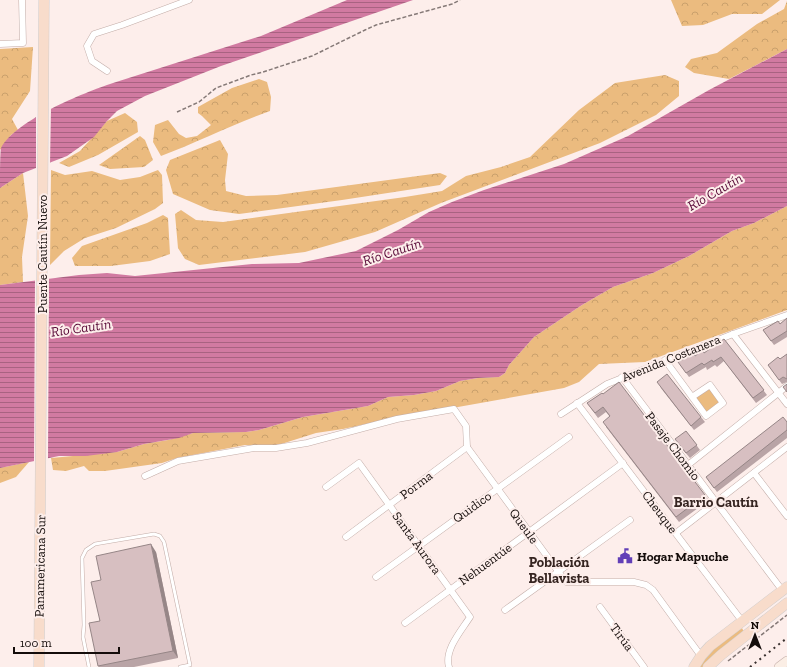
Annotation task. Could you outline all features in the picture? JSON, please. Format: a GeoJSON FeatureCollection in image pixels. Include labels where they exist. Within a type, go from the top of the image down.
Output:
{"type":"FeatureCollection","features":[{"type":"Feature","properties":{"kind":"main road","name":"Puente Cautín Nuevo"},"geometry":{"type":"LineString","coordinates":[[41,489],[44,0]]}},
{"type":"Feature","properties":{"kind":"main road","name":"Panamericana Sur"},"geometry":{"type":"LineString","coordinates":[[39,667],[41,489]]}},
{"type":"Feature","properties":{"kind":"main road"},"geometry":{"type":"LineString","coordinates":[[694,667],[710,646],[785,589]]}},
{"type":"Feature","properties":{"kind":"main road"},"geometry":{"type":"LineString","coordinates":[[708,667],[787,603]]}},
{"type":"Feature","properties":{"kind":"main road"},"geometry":{"type":"LineString","coordinates":[[742,622],[750,632]]}},
{"type":"Feature","properties":{"kind":"street"},"geometry":{"type":"LineString","coordinates":[[0,44],[23,43],[22,0]]}},
{"type":"Feature","properties":{"kind":"street"},"geometry":{"type":"LineString","coordinates":[[107,70],[92,61],[87,46],[94,34],[189,0]]}},
{"type":"Feature","properties":{"kind":"street","name":"Avenida Costanera"},"geometry":{"type":"LineString","coordinates":[[561,414],[607,384],[665,360],[787,315]]}},
{"type":"Feature","properties":{"kind":"street"},"geometry":{"type":"LineString","coordinates":[[734,334],[787,404]]}},
{"type":"Feature","properties":{"kind":"street"},"geometry":{"type":"LineString","coordinates":[[665,360],[692,397],[706,416],[723,403],[710,385],[692,397]]}},
{"type":"Feature","properties":{"kind":"street","name":"Pasaje Chomio"},"geometry":{"type":"LineString","coordinates":[[622,378],[716,502],[785,589]]}},
{"type":"Feature","properties":{"kind":"street"},"geometry":{"type":"LineString","coordinates":[[688,465],[787,386]]}},
{"type":"Feature","properties":{"kind":"street","name":"Cheuque"},"geometry":{"type":"LineString","coordinates":[[577,403],[742,622]]}},
{"type":"Feature","properties":{"kind":"street"},"geometry":{"type":"LineString","coordinates":[[145,476],[178,461],[254,448],[284,447],[330,437],[397,419],[454,409],[466,426],[467,448]]}},
{"type":"Feature","properties":{"kind":"street","name":"Quidico"},"geometry":{"type":"LineString","coordinates":[[376,577],[569,437]]}},
{"type":"Feature","properties":{"kind":"street"},"geometry":{"type":"LineString","coordinates":[[676,534],[787,447]]}},
{"type":"Feature","properties":{"kind":"street","name":"Queule"},"geometry":{"type":"LineString","coordinates":[[467,448],[566,582],[634,582],[646,585],[653,590],[701,656]]}},
{"type":"Feature","properties":{"kind":"street","name":"Porma"},"geometry":{"type":"LineString","coordinates":[[346,537],[467,448]]}},
{"type":"Feature","properties":{"kind":"street","name":"Santa Aurora"},"geometry":{"type":"LineString","coordinates":[[326,487],[359,462],[470,617],[449,651],[447,658],[449,667]]}},
{"type":"Feature","properties":{"kind":"street","name":"Nehuentúe"},"geometry":{"type":"LineString","coordinates":[[405,623],[623,463]]}},
{"type":"Feature","properties":{"kind":"street"},"geometry":{"type":"LineString","coordinates":[[754,473],[787,516]]}},
{"type":"Feature","properties":{"kind":"street"},"geometry":{"type":"LineString","coordinates":[[505,610],[630,520]]}},
{"type":"Feature","properties":{"kind":"street","name":"Tirúa"},"geometry":{"type":"LineString","coordinates":[[600,606],[644,667]]}},
{"type":"Feature","properties":{"kind":"lane"},"geometry":{"type":"LineString","coordinates":[[89,667],[83,637],[82,555],[94,544],[154,534],[160,536],[164,542],[190,665],[180,667]]}},
{"type":"Feature","properties":{"kind":"path"},"geometry":{"type":"LineString","coordinates":[[177,112],[199,102],[216,88],[251,74],[263,72],[312,56],[376,25],[452,4],[460,0]]}},
{"type":"Feature","properties":{"kind":"path"},"geometry":{"type":"LineString","coordinates":[[723,664],[787,615]]}},
{"type":"Feature","properties":{"kind":"green space"},"geometry":{"type":"Polygon","coordinates":[[[671,0],[780,0],[762,14],[732,14],[703,25],[682,26],[671,0]]]}},
{"type":"Feature","properties":{"kind":"green space"},"geometry":{"type":"Polygon","coordinates":[[[787,1],[787,49],[729,79],[694,73],[685,67],[691,59],[717,53],[757,24],[784,9],[787,1]]]}},
{"type":"Feature","properties":{"kind":"green space"},"geometry":{"type":"Polygon","coordinates":[[[33,47],[30,91],[12,119],[18,130],[11,135],[0,150],[0,49],[33,47]]]}},
{"type":"Feature","properties":{"kind":"green space"},"geometry":{"type":"Polygon","coordinates":[[[665,75],[679,81],[679,96],[656,115],[600,143],[441,203],[375,232],[305,252],[199,265],[185,259],[178,248],[175,214],[181,210],[196,220],[223,222],[442,191],[466,176],[501,167],[530,157],[579,110],[615,83],[665,75]]]}},
{"type":"Feature","properties":{"kind":"green space"},"geometry":{"type":"Polygon","coordinates":[[[259,79],[267,82],[271,97],[270,111],[161,156],[153,142],[155,125],[168,120],[179,134],[186,138],[197,136],[211,125],[198,113],[198,107],[232,88],[259,79]]]}},
{"type":"Feature","properties":{"kind":"green space"},"geometry":{"type":"Polygon","coordinates":[[[125,113],[137,122],[138,132],[98,155],[69,167],[59,163],[80,151],[107,121],[125,113]]]}},
{"type":"Feature","properties":{"kind":"green space"},"geometry":{"type":"Polygon","coordinates":[[[140,136],[145,140],[153,160],[144,167],[110,169],[99,165],[140,136]]]}},
{"type":"Feature","properties":{"kind":"green space"},"geometry":{"type":"Polygon","coordinates":[[[220,140],[228,154],[225,180],[226,191],[246,196],[277,195],[440,173],[447,176],[440,185],[239,214],[210,210],[173,194],[166,170],[170,160],[220,140]]]}},
{"type":"Feature","properties":{"kind":"green space"},"geometry":{"type":"Polygon","coordinates":[[[51,170],[65,175],[92,171],[120,180],[140,177],[158,170],[162,175],[163,203],[155,209],[116,228],[85,238],[64,251],[50,265],[51,170]]]}},
{"type":"Feature","properties":{"kind":"green space"},"geometry":{"type":"Polygon","coordinates":[[[23,173],[28,216],[22,257],[23,282],[0,285],[0,188],[23,173]]]}},
{"type":"Feature","properties":{"kind":"green space"},"geometry":{"type":"Polygon","coordinates":[[[787,206],[787,310],[645,362],[599,364],[579,382],[564,388],[417,413],[343,429],[316,433],[275,446],[245,445],[177,458],[162,463],[105,471],[89,471],[84,466],[66,471],[53,470],[51,458],[117,452],[144,444],[168,440],[193,433],[246,432],[259,430],[303,417],[368,406],[388,397],[414,395],[436,391],[460,381],[499,377],[505,373],[509,365],[534,337],[582,305],[613,287],[653,273],[689,256],[732,231],[754,223],[787,206]]]}},
{"type":"Feature","properties":{"kind":"green space"},"geometry":{"type":"Polygon","coordinates":[[[163,215],[168,218],[170,254],[150,261],[111,266],[75,266],[72,258],[82,246],[147,223],[163,215]]]}},
{"type":"Feature","properties":{"kind":"green space"},"geometry":{"type":"Polygon","coordinates":[[[710,387],[721,402],[706,414],[695,398],[710,387]]]}},
{"type":"Feature","properties":{"kind":"green space"},"geometry":{"type":"Polygon","coordinates":[[[29,462],[16,477],[0,483],[0,468],[29,462]]]}},
{"type":"Feature","properties":{"kind":"green space"},"geometry":{"type":"Polygon","coordinates":[[[742,628],[744,632],[703,667],[698,667],[711,650],[742,628]]]}},
{"type":"Feature","properties":{"kind":"water"},"geometry":{"type":"Polygon","coordinates":[[[347,0],[413,0],[221,66],[145,96],[117,111],[94,137],[67,156],[23,173],[0,188],[1,148],[21,127],[51,109],[85,93],[113,83],[261,36],[347,0]]]}},
{"type":"Feature","properties":{"kind":"water","name":"Río Cautín"},"geometry":{"type":"Polygon","coordinates":[[[787,49],[787,206],[754,223],[732,231],[689,256],[653,273],[613,287],[582,305],[534,337],[509,365],[505,373],[499,377],[460,381],[436,391],[414,395],[388,397],[368,406],[303,417],[259,430],[246,432],[193,433],[179,438],[144,444],[117,452],[86,456],[59,456],[0,468],[0,285],[79,275],[107,273],[135,276],[252,264],[299,263],[356,251],[398,230],[429,212],[452,202],[564,164],[628,136],[709,90],[787,49]]]}},
{"type":"Feature","properties":{"kind":"pier"},"geometry":{"type":"Polygon","coordinates":[[[51,108],[50,165],[36,170],[36,116],[51,108]]]}},
{"type":"Feature","properties":{"kind":"pier"},"geometry":{"type":"Polygon","coordinates":[[[49,276],[48,460],[34,463],[35,278],[49,276]]]}},
{"type":"Feature","properties":{"kind":"building"},"geometry":{"type":"Polygon","coordinates":[[[787,318],[787,331],[771,341],[763,330],[778,321],[780,324],[787,318]]]}},
{"type":"Feature","properties":{"kind":"building"},"geometry":{"type":"Polygon","coordinates":[[[724,339],[764,390],[753,398],[721,357],[704,365],[702,363],[686,373],[678,362],[693,354],[695,356],[703,350],[704,353],[724,339]]]}},
{"type":"Feature","properties":{"kind":"building"},"geometry":{"type":"Polygon","coordinates":[[[787,354],[787,379],[783,377],[779,380],[768,365],[778,357],[780,359],[787,354]]]}},
{"type":"Feature","properties":{"kind":"building"},"geometry":{"type":"Polygon","coordinates":[[[667,374],[701,417],[691,426],[657,382],[667,374]]]}},
{"type":"Feature","properties":{"kind":"building"},"geometry":{"type":"Polygon","coordinates":[[[619,382],[705,495],[676,517],[603,422],[610,416],[603,407],[595,413],[587,403],[602,393],[603,394],[619,382]]]}},
{"type":"Feature","properties":{"kind":"building"},"geometry":{"type":"Polygon","coordinates":[[[787,384],[787,392],[783,387],[787,384]]]}},
{"type":"Feature","properties":{"kind":"building"},"geometry":{"type":"Polygon","coordinates":[[[783,417],[787,422],[787,430],[714,488],[706,477],[783,417]]]}},
{"type":"Feature","properties":{"kind":"building"},"geometry":{"type":"Polygon","coordinates":[[[686,431],[697,445],[686,453],[675,439],[686,431]]]}},
{"type":"Feature","properties":{"kind":"building"},"geometry":{"type":"Polygon","coordinates":[[[151,544],[173,651],[98,666],[89,623],[100,621],[91,582],[101,580],[96,556],[151,544]]]}},
{"type":"Feature","properties":{"kind":"railway"},"geometry":{"type":"LineString","coordinates":[[750,667],[787,638]]}},
{"type":"Feature","properties":{"kind":"place","name":"Hogar Mapuche"},"geometry":{"type":"Point","coordinates":[625,556]}},
{"type":"Feature","properties":{"kind":"district","name":"Barrio Cautín"},"geometry":{"type":"Point","coordinates":[716,502]}},
{"type":"Feature","properties":{"kind":"district","name":"Población Bellavista"},"geometry":{"type":"Point","coordinates":[559,570]}}]}
